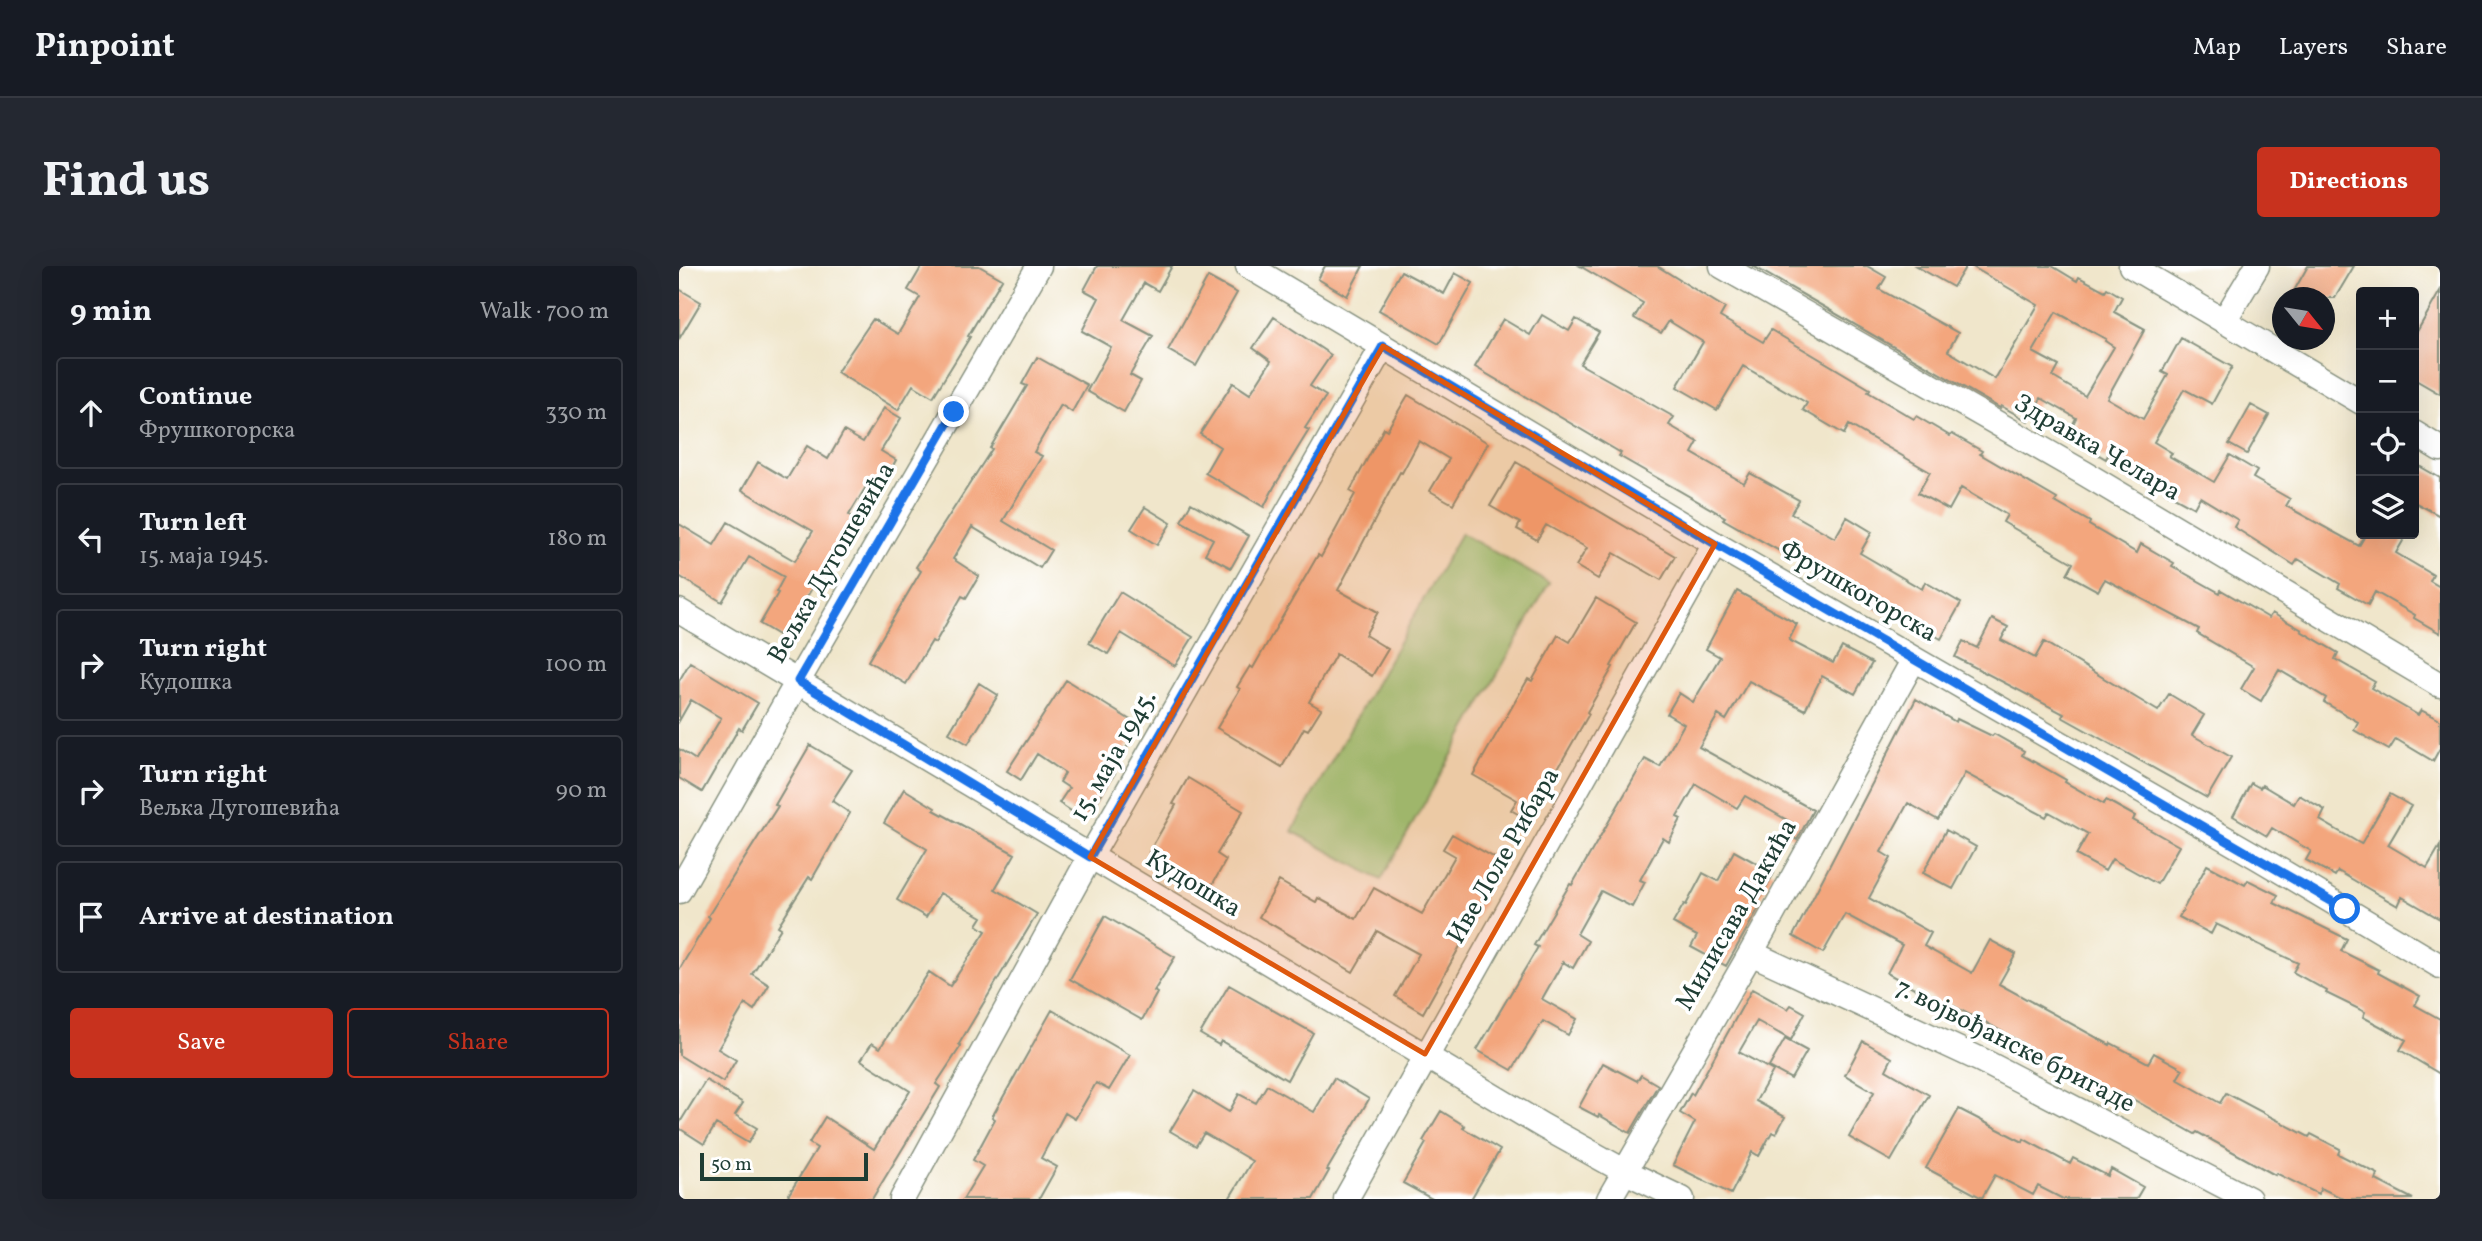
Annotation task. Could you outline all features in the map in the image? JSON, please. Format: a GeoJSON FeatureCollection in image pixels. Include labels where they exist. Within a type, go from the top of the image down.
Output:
{"type":"FeatureCollection","features":[{"type":"Feature","properties":{"kind":"street","name":"Вељка Дугошевића"},"geometry":{"type":"LineString","coordinates":[[679,891],[1039,266]]}},
{"type":"Feature","properties":{"kind":"street","name":"Фрушкогорска"},"geometry":{"type":"LineString","coordinates":[[1248,266],[1715,544],[2247,851],[2440,966]]}},
{"type":"Feature","properties":{"kind":"street","name":"Здравка Челара"},"geometry":{"type":"LineString","coordinates":[[1722,266],[2072,467],[2440,685]]}},
{"type":"Feature","properties":{"kind":"street"},"geometry":{"type":"LineString","coordinates":[[2131,266],[2356,399]]}},
{"type":"Feature","properties":{"kind":"street"},"geometry":{"type":"LineString","coordinates":[[2224,321],[2257,266]]}},
{"type":"Feature","properties":{"kind":"street","name":"15. маја 1945."},"geometry":{"type":"LineString","coordinates":[[902,1199],[1090,857],[1383,346]]}},
{"type":"Feature","properties":{"kind":"street"},"geometry":{"type":"LineString","coordinates":[[2419,436],[2440,449]]}},
{"type":"Feature","properties":{"kind":"street","name":"Иве Лоле Рибара"},"geometry":{"type":"LineString","coordinates":[[1346,1199],[1425,1054],[1715,544]]}},
{"type":"Feature","properties":{"kind":"street","name":"Кудошка"},"geometry":{"type":"LineString","coordinates":[[679,611],[1543,1126],[1624,1171],[1682,1199]]}},
{"type":"Feature","properties":{"kind":"street","name":"Милисава Дакића"},"geometry":{"type":"LineString","coordinates":[[1609,1199],[1751,953],[1914,659]]}},
{"type":"Feature","properties":{"kind":"street","name":"7. војвођанске бригаде"},"geometry":{"type":"LineString","coordinates":[[1751,953],[1981,1060],[2249,1199]]}},
{"type":"Feature","properties":{"kind":"highlighted area"},"geometry":{"type":"Polygon","coordinates":[[[1383,346],[1715,544],[1425,1054],[1090,857],[1383,346]]]}},
{"type":"Feature","properties":{"kind":"green space"},"geometry":{"type":"Polygon","coordinates":[[[1461,533],[1549,583],[1381,880],[1292,831],[1461,533]]]}},
{"type":"Feature","properties":{"kind":"building"},"geometry":{"type":"Polygon","coordinates":[[[922,266],[979,266],[1002,279],[933,397],[913,385],[898,410],[837,372],[873,319],[898,334],[920,297],[908,290],[922,266]]]}},
{"type":"Feature","properties":{"kind":"building"},"geometry":{"type":"Polygon","coordinates":[[[1097,266],[1172,266],[1158,291],[1144,283],[1123,320],[1153,336],[1130,375],[1141,381],[1124,412],[1087,391],[1111,347],[1082,331],[1099,298],[1084,290],[1097,266]]]}},
{"type":"Feature","properties":{"kind":"building"},"geometry":{"type":"Polygon","coordinates":[[[1325,266],[1363,266],[1347,296],[1318,279],[1325,266]]]}},
{"type":"Feature","properties":{"kind":"building"},"geometry":{"type":"Polygon","coordinates":[[[1580,266],[1657,266],[1725,308],[1720,317],[1763,342],[1771,330],[1870,389],[1868,392],[1914,419],[1916,416],[1982,451],[1980,454],[2057,499],[2055,502],[2090,522],[2089,525],[2137,553],[2141,544],[2174,563],[2172,566],[2220,593],[2221,590],[2269,618],[2272,613],[2302,630],[2338,653],[2335,659],[2375,682],[2371,688],[2418,715],[2421,710],[2440,720],[2440,748],[2433,761],[2396,739],[2389,750],[2354,730],[2358,722],[2324,702],[2326,698],[2279,670],[2261,701],[2241,689],[2254,667],[2197,633],[2199,629],[2105,579],[2098,591],[2067,574],[2073,563],[2003,522],[2007,515],[1961,488],[1949,510],[1918,493],[1930,472],[1849,425],[1844,434],[1803,410],[1807,403],[1743,366],[1717,410],[1677,387],[1703,342],[1669,321],[1661,333],[1634,318],[1643,303],[1580,266]]]}},
{"type":"Feature","properties":{"kind":"building"},"geometry":{"type":"Polygon","coordinates":[[[1753,266],[1867,266],[1886,277],[1879,289],[1958,333],[1948,351],[1995,379],[2038,305],[1971,266],[2052,266],[2077,281],[2079,277],[2105,291],[2107,288],[2122,297],[2114,312],[2145,329],[2107,398],[2143,419],[2168,375],[2162,372],[2181,338],[2232,367],[2212,404],[2184,389],[2154,442],[2172,453],[2169,456],[2214,482],[2230,455],[2257,471],[2253,478],[2290,499],[2286,506],[2359,546],[2363,539],[2404,539],[2396,553],[2433,575],[2430,581],[2440,587],[2440,633],[2375,592],[2368,605],[2338,588],[2340,584],[2298,559],[2294,565],[2234,527],[2238,520],[2200,497],[2194,508],[2165,492],[2167,488],[2108,455],[2106,459],[2089,449],[2095,439],[2072,426],[2076,418],[2041,398],[2028,421],[2001,406],[2000,408],[1753,266]],[[2056,312],[2033,352],[2059,366],[2053,377],[2085,396],[2114,347],[2105,341],[2106,339],[2056,312]]]}},
{"type":"Feature","properties":{"kind":"building"},"geometry":{"type":"Polygon","coordinates":[[[1916,266],[1966,266],[1953,287],[1916,266]]]}},
{"type":"Feature","properties":{"kind":"building"},"geometry":{"type":"Polygon","coordinates":[[[2308,266],[2354,266],[2335,298],[2335,287],[2296,287],[2308,266]]]}},
{"type":"Feature","properties":{"kind":"building"},"geometry":{"type":"Polygon","coordinates":[[[1401,271],[1444,294],[1455,273],[1473,283],[1439,344],[1379,310],[1401,271]]]}},
{"type":"Feature","properties":{"kind":"building"},"geometry":{"type":"Polygon","coordinates":[[[1208,277],[1237,293],[1196,366],[1168,350],[1208,277]]]}},
{"type":"Feature","properties":{"kind":"building"},"geometry":{"type":"Polygon","coordinates":[[[679,289],[701,302],[679,339],[679,289]]]}},
{"type":"Feature","properties":{"kind":"building"},"geometry":{"type":"Polygon","coordinates":[[[2440,291],[2440,394],[2419,382],[2419,328],[2440,291]]]}},
{"type":"Feature","properties":{"kind":"building"},"geometry":{"type":"Polygon","coordinates":[[[1542,315],[1569,331],[1576,319],[1599,332],[1580,364],[1674,417],[1669,425],[1698,442],[1692,453],[1744,483],[1750,473],[1799,500],[1791,513],[1835,538],[1847,517],[1872,532],[1860,553],[1922,589],[1925,582],[1961,603],[1941,639],[1890,610],[1887,616],[1838,589],[1813,574],[1815,571],[1723,519],[1725,517],[1619,456],[1621,453],[1475,367],[1503,319],[1530,335],[1542,315]]]}},
{"type":"Feature","properties":{"kind":"building"},"geometry":{"type":"Polygon","coordinates":[[[1274,317],[1331,355],[1310,386],[1326,396],[1305,428],[1309,430],[1264,507],[1205,473],[1220,447],[1200,434],[1233,383],[1250,394],[1271,361],[1253,348],[1274,317]]]}},
{"type":"Feature","properties":{"kind":"building"},"geometry":{"type":"Polygon","coordinates":[[[1037,357],[1087,385],[1072,412],[1061,405],[1034,452],[1042,456],[1003,521],[1051,550],[1040,568],[972,527],[953,559],[979,576],[966,598],[962,596],[935,643],[932,641],[906,684],[868,661],[921,571],[916,567],[992,449],[990,448],[1027,386],[1022,384],[1037,357]]]}},
{"type":"Feature","properties":{"kind":"building"},"geometry":{"type":"Polygon","coordinates":[[[1408,395],[1488,443],[1453,504],[1430,491],[1449,459],[1419,441],[1338,590],[1378,612],[1365,635],[1388,649],[1372,676],[1336,654],[1309,702],[1321,709],[1308,730],[1304,728],[1282,767],[1217,728],[1240,689],[1237,687],[1250,666],[1253,668],[1318,555],[1321,557],[1355,494],[1350,491],[1384,428],[1387,430],[1408,395]]]}},
{"type":"Feature","properties":{"kind":"building"},"geometry":{"type":"Polygon","coordinates":[[[2251,405],[2269,415],[2247,454],[2229,444],[2251,405]]]}},
{"type":"Feature","properties":{"kind":"building"},"geometry":{"type":"Polygon","coordinates":[[[884,408],[901,418],[881,451],[896,460],[882,486],[870,480],[849,515],[859,521],[843,549],[837,545],[798,612],[805,616],[790,642],[760,624],[784,577],[749,557],[722,602],[679,576],[679,524],[714,545],[728,522],[795,561],[813,531],[742,490],[758,462],[787,479],[807,446],[828,459],[844,431],[863,442],[884,408]]]}},
{"type":"Feature","properties":{"kind":"building"},"geometry":{"type":"Polygon","coordinates":[[[1516,462],[1675,556],[1661,580],[1614,553],[1598,579],[1576,566],[1587,548],[1546,525],[1537,540],[1517,529],[1520,523],[1490,506],[1516,462]]]}},
{"type":"Feature","properties":{"kind":"building"},"geometry":{"type":"Polygon","coordinates":[[[2419,466],[2440,478],[2440,516],[2419,505],[2419,466]]]}},
{"type":"Feature","properties":{"kind":"building"},"geometry":{"type":"Polygon","coordinates":[[[1191,503],[1249,536],[1231,568],[1205,554],[1213,539],[1181,521],[1191,503]]]}},
{"type":"Feature","properties":{"kind":"building"},"geometry":{"type":"Polygon","coordinates":[[[1145,507],[1171,523],[1157,545],[1131,529],[1145,507]]]}},
{"type":"Feature","properties":{"kind":"building"},"geometry":{"type":"Polygon","coordinates":[[[1737,591],[1797,624],[1789,640],[1833,663],[1842,647],[1872,663],[1855,694],[1822,676],[1805,710],[1749,681],[1726,720],[1718,715],[1699,747],[1813,810],[1797,840],[1786,834],[1792,823],[1745,796],[1737,808],[1696,784],[1677,817],[1681,819],[1669,842],[1663,838],[1640,880],[1645,882],[1632,907],[1601,891],[1577,934],[1588,941],[1573,968],[1563,962],[1542,999],[1577,1019],[1568,1035],[1543,1021],[1512,1070],[1477,1050],[1538,947],[1534,945],[1645,759],[1660,767],[1684,724],[1667,714],[1679,693],[1693,702],[1720,657],[1706,649],[1737,591]]]}},
{"type":"Feature","properties":{"kind":"building"},"geometry":{"type":"Polygon","coordinates":[[[1120,592],[1193,637],[1175,666],[1121,633],[1108,654],[1089,643],[1120,592]]]}},
{"type":"Feature","properties":{"kind":"building"},"geometry":{"type":"Polygon","coordinates":[[[1596,598],[1636,622],[1587,712],[1589,714],[1528,820],[1511,810],[1517,800],[1473,775],[1528,679],[1532,681],[1558,635],[1570,642],[1596,598]]]}},
{"type":"Feature","properties":{"kind":"building"},"geometry":{"type":"Polygon","coordinates":[[[1992,619],[2008,627],[2001,640],[2035,658],[2044,642],[2158,711],[2169,694],[2204,715],[2192,735],[2231,757],[2207,798],[2062,717],[2064,714],[1955,657],[1963,641],[1977,648],[1992,619]]]}},
{"type":"Feature","properties":{"kind":"building"},"geometry":{"type":"Polygon","coordinates":[[[690,662],[758,703],[742,730],[739,728],[702,792],[679,778],[679,749],[696,760],[721,718],[691,700],[679,721],[679,681],[690,662]]]}},
{"type":"Feature","properties":{"kind":"building"},"geometry":{"type":"Polygon","coordinates":[[[1066,680],[1140,726],[1112,771],[1115,773],[1085,820],[1059,803],[1069,788],[1060,782],[1065,773],[1037,754],[1021,780],[1007,771],[1066,680]]]}},
{"type":"Feature","properties":{"kind":"building"},"geometry":{"type":"Polygon","coordinates":[[[979,683],[998,695],[968,744],[949,733],[979,683]]]}},
{"type":"Feature","properties":{"kind":"building"},"geometry":{"type":"Polygon","coordinates":[[[1916,699],[1956,722],[1957,719],[1992,736],[1994,734],[2024,751],[2022,755],[2066,780],[2065,782],[2104,804],[2106,800],[2135,816],[2133,820],[2179,846],[2157,884],[2112,859],[2105,871],[2076,855],[2088,834],[2049,812],[2046,817],[1965,773],[1938,820],[1908,803],[1881,852],[1891,858],[1869,898],[1931,933],[1924,946],[1972,973],[1990,940],[2016,954],[1999,984],[2148,1063],[2154,1053],[2183,1069],[2177,1079],[2220,1103],[2226,1093],[2309,1137],[2311,1134],[2340,1149],[2338,1154],[2378,1174],[2376,1180],[2413,1199],[2344,1199],[2321,1188],[2318,1194],[2276,1173],[2275,1175],[2197,1132],[2195,1134],[2122,1093],[2118,1100],[1980,1019],[1946,1002],[1945,1005],[1887,973],[1902,945],[1845,914],[1823,953],[1793,936],[1916,699]]]}},
{"type":"Feature","properties":{"kind":"building"},"geometry":{"type":"Polygon","coordinates":[[[810,745],[852,770],[832,801],[850,813],[812,879],[809,877],[778,926],[781,928],[752,974],[769,985],[754,1010],[745,1004],[718,1049],[736,1060],[723,1082],[679,1055],[679,970],[710,918],[708,916],[778,806],[775,805],[810,745]]]}},
{"type":"Feature","properties":{"kind":"building"},"geometry":{"type":"Polygon","coordinates":[[[1188,778],[1243,811],[1217,854],[1226,860],[1211,887],[1149,852],[1188,778]]]}},
{"type":"Feature","properties":{"kind":"building"},"geometry":{"type":"Polygon","coordinates":[[[2251,783],[2260,788],[2262,785],[2294,804],[2299,795],[2325,810],[2320,820],[2361,844],[2390,794],[2411,806],[2388,845],[2427,868],[2440,846],[2440,919],[2402,897],[2398,906],[2338,871],[2335,876],[2306,860],[2311,851],[2272,828],[2267,836],[2233,816],[2251,783]]]}},
{"type":"Feature","properties":{"kind":"building"},"geometry":{"type":"Polygon","coordinates":[[[904,789],[935,808],[934,810],[1015,854],[995,889],[1037,914],[936,1084],[940,1087],[872,1199],[786,1199],[817,1148],[809,1143],[825,1117],[874,1149],[910,1091],[861,1060],[872,1043],[880,1048],[929,972],[950,986],[986,931],[977,925],[982,917],[940,893],[926,917],[897,900],[927,849],[884,823],[904,789]]]}},
{"type":"Feature","properties":{"kind":"building"},"geometry":{"type":"Polygon","coordinates":[[[1946,830],[1976,847],[1953,889],[1923,873],[1946,830]]]}},
{"type":"Feature","properties":{"kind":"building"},"geometry":{"type":"Polygon","coordinates":[[[1452,834],[1502,862],[1482,899],[1485,901],[1423,1013],[1395,996],[1419,954],[1377,931],[1353,972],[1259,917],[1279,881],[1316,902],[1318,898],[1356,919],[1374,888],[1422,914],[1455,856],[1443,849],[1452,834]]]}},
{"type":"Feature","properties":{"kind":"building"},"geometry":{"type":"Polygon","coordinates":[[[1734,851],[1774,873],[1758,902],[1761,904],[1726,966],[1691,947],[1697,936],[1673,923],[1703,873],[1718,881],[1734,851]]]}},
{"type":"Feature","properties":{"kind":"building"},"geometry":{"type":"Polygon","coordinates":[[[2207,865],[2245,885],[2248,880],[2278,895],[2274,903],[2347,939],[2341,951],[2379,970],[2378,973],[2420,996],[2415,1005],[2440,1019],[2440,1074],[2400,1050],[2406,1040],[2363,1017],[2365,1012],[2326,993],[2327,991],[2293,972],[2298,963],[2216,924],[2211,934],[2179,917],[2207,865]]]}},
{"type":"Feature","properties":{"kind":"building"},"geometry":{"type":"Polygon","coordinates":[[[1105,916],[1175,957],[1154,991],[1157,993],[1142,1020],[1070,979],[1105,916]]]}},
{"type":"Feature","properties":{"kind":"building"},"geometry":{"type":"Polygon","coordinates":[[[1229,985],[1313,1033],[1287,1080],[1221,1041],[1219,1045],[1200,1034],[1229,985]]]}},
{"type":"Feature","properties":{"kind":"building"},"geometry":{"type":"Polygon","coordinates":[[[1752,989],[1788,1009],[1791,1005],[1805,1013],[1791,1040],[1757,1021],[1739,1052],[1773,1071],[1756,1101],[1785,1117],[1776,1134],[1772,1132],[1759,1156],[1752,1152],[1731,1194],[1673,1165],[1695,1122],[1680,1113],[1691,1093],[1693,1095],[1752,989]]]}},
{"type":"Feature","properties":{"kind":"building"},"geometry":{"type":"Polygon","coordinates":[[[1052,1010],[1130,1055],[1109,1090],[1096,1083],[1075,1119],[1065,1113],[1041,1158],[1057,1167],[1039,1199],[963,1199],[983,1166],[973,1160],[995,1119],[992,1117],[1052,1010]]]}},
{"type":"Feature","properties":{"kind":"building"},"geometry":{"type":"Polygon","coordinates":[[[1785,1039],[1807,1051],[1791,1079],[1769,1067],[1785,1039]]]}},
{"type":"Feature","properties":{"kind":"building"},"geometry":{"type":"Polygon","coordinates":[[[1863,1041],[1892,1058],[1886,1070],[1929,1095],[1891,1161],[1849,1137],[1874,1092],[1845,1075],[1863,1041]]]}},
{"type":"Feature","properties":{"kind":"building"},"geometry":{"type":"Polygon","coordinates":[[[1603,1063],[1637,1081],[1641,1075],[1658,1085],[1630,1133],[1579,1107],[1603,1063]]]}},
{"type":"Feature","properties":{"kind":"building"},"geometry":{"type":"Polygon","coordinates":[[[1334,1078],[1369,1099],[1313,1199],[1229,1199],[1252,1161],[1204,1133],[1196,1146],[1170,1131],[1194,1091],[1229,1112],[1239,1094],[1256,1103],[1267,1085],[1314,1112],[1334,1078]]]}},
{"type":"Feature","properties":{"kind":"building"},"geometry":{"type":"Polygon","coordinates":[[[706,1080],[743,1103],[735,1115],[757,1128],[748,1143],[716,1124],[704,1144],[679,1128],[706,1080]]]}},
{"type":"Feature","properties":{"kind":"building"},"geometry":{"type":"Polygon","coordinates":[[[1959,1109],[2070,1164],[2073,1158],[2108,1176],[2111,1169],[2143,1187],[2136,1199],[2063,1199],[2038,1186],[2033,1195],[1995,1175],[1982,1198],[1926,1168],[1959,1109]]]}},
{"type":"Feature","properties":{"kind":"building"},"geometry":{"type":"Polygon","coordinates":[[[1441,1111],[1500,1150],[1471,1199],[1432,1199],[1403,1183],[1441,1111]]]}},
{"type":"Feature","properties":{"kind":"route"},"geometry":{"type":"LineString","coordinates":[[954,412],[798,681],[1090,857],[1383,346],[1715,544],[2345,909]]}}]}
